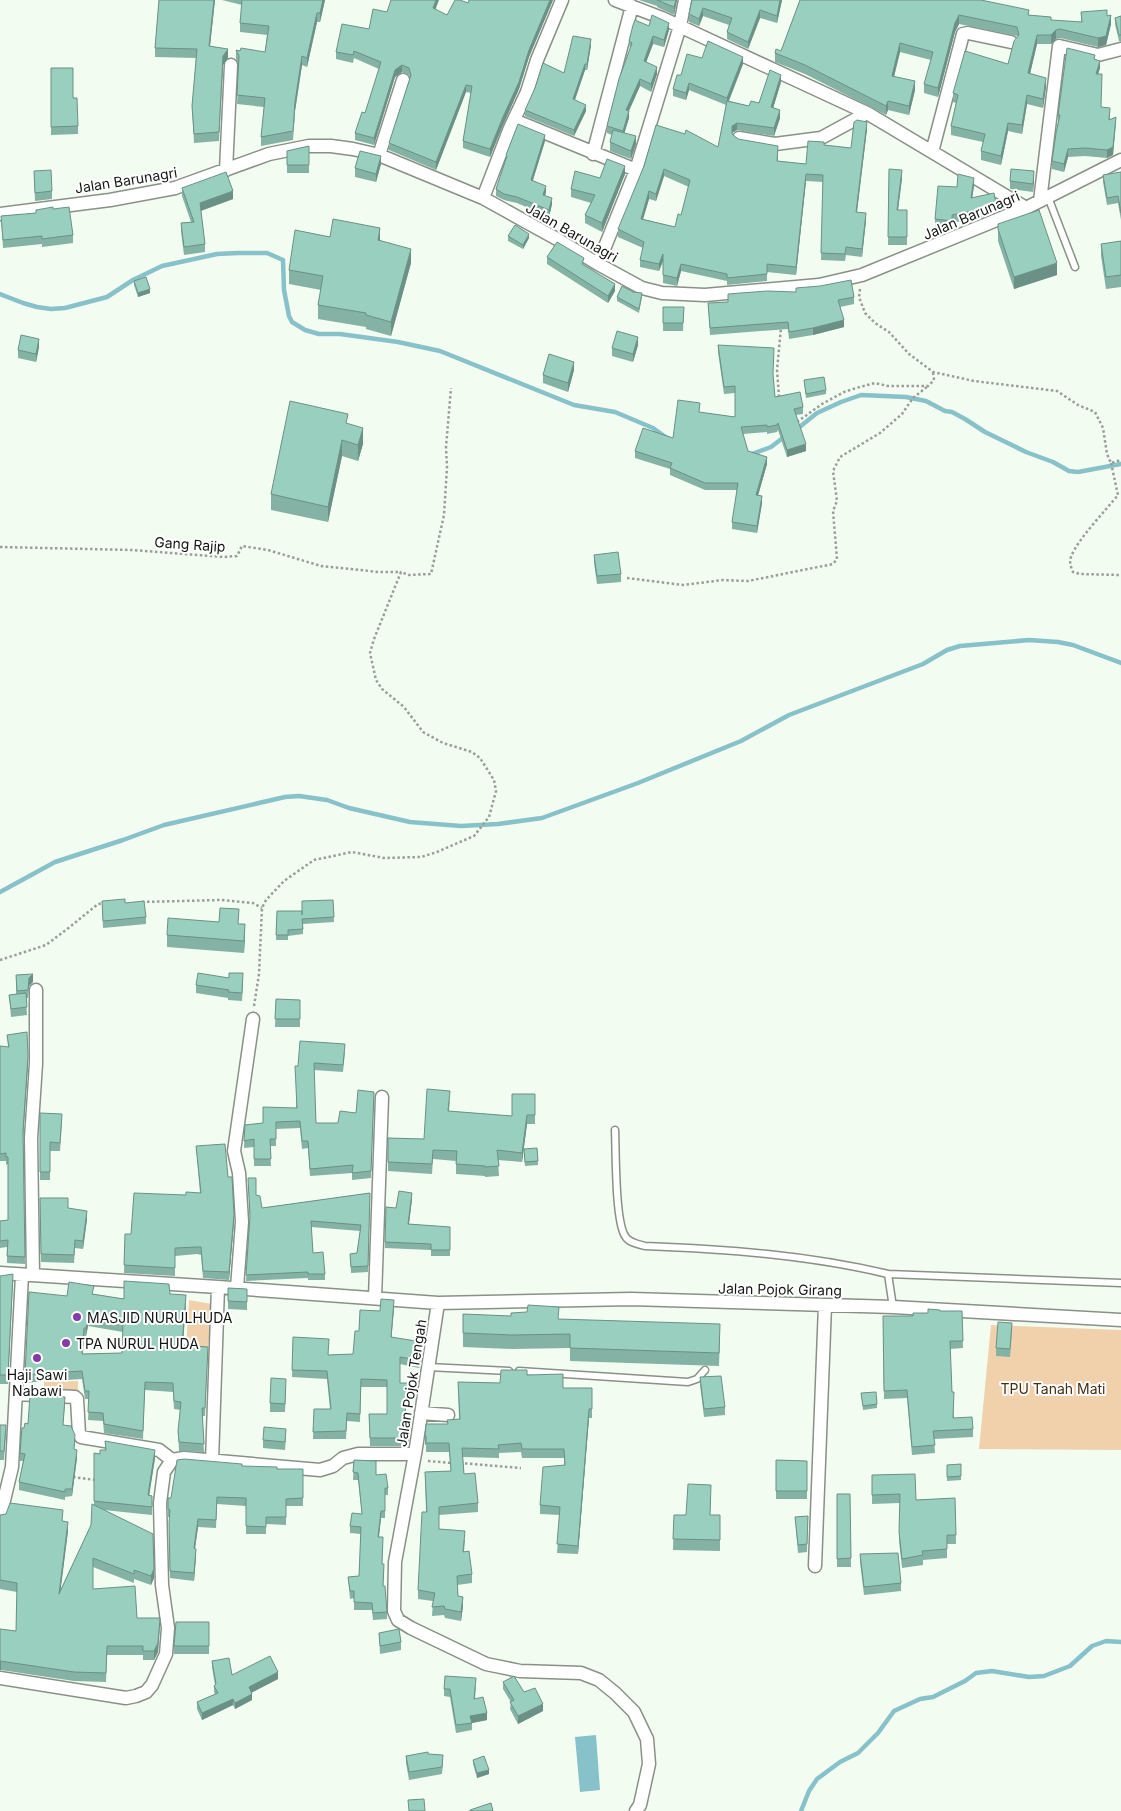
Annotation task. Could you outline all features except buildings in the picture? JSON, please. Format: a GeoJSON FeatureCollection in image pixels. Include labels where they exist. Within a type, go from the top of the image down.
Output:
{"type":"FeatureCollection","features":[{"type":"Feature","properties":{"kind":"street"},"geometry":{"type":"LineString","coordinates":[[483,198],[527,92],[537,60],[562,0]]}},
{"type":"Feature","properties":{"kind":"street"},"geometry":{"type":"LineString","coordinates":[[615,0],[680,26],[867,113],[1026,208]]}},
{"type":"Feature","properties":{"kind":"street"},"geometry":{"type":"LineString","coordinates":[[598,264],[636,170],[680,26],[684,0]]}},
{"type":"Feature","properties":{"kind":"street"},"geometry":{"type":"LineString","coordinates":[[593,154],[632,6]]}},
{"type":"Feature","properties":{"kind":"street"},"geometry":{"type":"LineString","coordinates":[[932,152],[963,34],[968,33],[1011,42]]}},
{"type":"Feature","properties":{"kind":"street"},"geometry":{"type":"LineString","coordinates":[[1044,199],[1060,46],[1098,55],[1121,49]]}},
{"type":"Feature","properties":{"kind":"street"},"geometry":{"type":"LineString","coordinates":[[226,170],[231,65]]}},
{"type":"Feature","properties":{"kind":"street"},"geometry":{"type":"LineString","coordinates":[[379,155],[403,80]]}},
{"type":"Feature","properties":{"kind":"street"},"geometry":{"type":"LineString","coordinates":[[739,138],[775,144],[821,138],[867,113]]}},
{"type":"Feature","properties":{"kind":"street"},"geometry":{"type":"LineString","coordinates":[[514,120],[593,154],[636,170]]}},
{"type":"Feature","properties":{"kind":"street","name":"Jalan Barunagri"},"geometry":{"type":"LineString","coordinates":[[0,214],[154,192],[193,183],[269,154],[309,146],[331,146],[379,155],[483,198],[642,288],[678,295],[705,294],[819,285],[862,275],[1026,208],[1121,160]]}},
{"type":"Feature","properties":{"kind":"street"},"geometry":{"type":"LineString","coordinates":[[0,1517],[12,1467],[16,1394],[28,1275],[31,1138],[36,1064],[36,990]]}},
{"type":"Feature","properties":{"kind":"street"},"geometry":{"type":"LineString","coordinates":[[236,1288],[242,1222],[239,1173],[234,1151],[253,1019]]}},
{"type":"Feature","properties":{"kind":"street"},"geometry":{"type":"LineString","coordinates":[[375,1298],[382,1097]]}},
{"type":"Feature","properties":{"kind":"street","name":"Jalan Pojok Tengah"},"geometry":{"type":"LineString","coordinates":[[0,1273],[438,1303],[414,1457],[395,1562],[394,1611],[398,1620],[410,1628],[486,1664],[520,1671],[581,1673],[599,1680],[634,1712],[646,1739],[649,1764],[640,1805],[636,1811]]}},
{"type":"Feature","properties":{"kind":"street"},"geometry":{"type":"LineString","coordinates":[[212,1461],[218,1287]]}},
{"type":"Feature","properties":{"kind":"street","name":"Jalan Pojok Girang"},"geometry":{"type":"LineString","coordinates":[[438,1303],[631,1299],[893,1307],[1121,1320]]}},
{"type":"Feature","properties":{"kind":"street"},"geometry":{"type":"LineString","coordinates":[[815,1566],[825,1305]]}},
{"type":"Feature","properties":{"kind":"street"},"geometry":{"type":"LineString","coordinates":[[16,1394],[75,1397],[77,1399],[79,1434],[81,1436],[158,1450],[172,1460],[184,1458],[320,1470],[333,1466],[343,1458],[358,1454],[414,1457]]}},
{"type":"Feature","properties":{"kind":"street"},"geometry":{"type":"LineString","coordinates":[[421,1413],[448,1415]]}},
{"type":"Feature","properties":{"kind":"street"},"geometry":{"type":"LineString","coordinates":[[0,1678],[126,1698],[146,1692],[152,1685],[166,1654],[168,1640],[162,1585],[160,1503],[164,1472],[172,1460]]}},
{"type":"Feature","properties":{"kind":"lane"},"geometry":{"type":"LineString","coordinates":[[1044,199],[1075,267]]}},
{"type":"Feature","properties":{"kind":"lane"},"geometry":{"type":"LineString","coordinates":[[615,1130],[619,1221],[625,1237],[633,1244],[779,1255],[846,1264],[888,1274],[1121,1283]]}},
{"type":"Feature","properties":{"kind":"lane"},"geometry":{"type":"LineString","coordinates":[[888,1274],[893,1307]]}},
{"type":"Feature","properties":{"kind":"lane"},"geometry":{"type":"LineString","coordinates":[[428,1367],[688,1382],[697,1379],[705,1370]]}},
{"type":"Feature","properties":{"kind":"path"},"geometry":{"type":"LineString","coordinates":[[862,275],[859,297],[865,313],[875,323],[889,332],[909,354],[933,372],[974,381],[1056,391],[1078,405],[1095,412],[1103,428],[1107,454],[1111,462],[1118,495],[1086,534],[1072,556],[1070,564],[1073,572],[1080,574],[1121,575]]}},
{"type":"Feature","properties":{"kind":"path"},"geometry":{"type":"LineString","coordinates":[[780,405],[776,370],[781,326]]}},
{"type":"Feature","properties":{"kind":"path"},"geometry":{"type":"LineString","coordinates":[[626,578],[677,584],[723,580],[748,581],[833,564],[837,558],[833,511],[836,501],[833,471],[840,457],[880,433],[902,414],[913,398],[934,380],[933,372]]}},
{"type":"Feature","properties":{"kind":"path"},"geometry":{"type":"LineString","coordinates":[[792,426],[822,404],[856,388],[876,383],[888,386],[928,386]]}},
{"type":"Feature","properties":{"kind":"path"},"geometry":{"type":"LineString","coordinates":[[253,1019],[259,974],[262,908],[266,900],[284,882],[314,860],[352,852],[384,858],[421,857],[438,852],[474,836],[489,817],[496,791],[494,780],[480,758],[472,752],[444,743],[424,732],[404,707],[382,689],[376,680],[370,653],[400,572],[409,575],[431,574],[444,515],[447,467],[446,447],[452,388]]}},
{"type":"Feature","properties":{"kind":"path"},"geometry":{"type":"LineString","coordinates":[[1111,462],[1121,460]]}},
{"type":"Feature","properties":{"kind":"path","name":"Gang Rajip"},"geometry":{"type":"LineString","coordinates":[[0,546],[132,550],[224,557],[237,556],[242,546],[268,550],[321,566],[379,572],[400,572]]}},
{"type":"Feature","properties":{"kind":"path"},"geometry":{"type":"LineString","coordinates":[[140,902],[221,900],[253,903],[262,908]]}},
{"type":"Feature","properties":{"kind":"path"},"geometry":{"type":"LineString","coordinates":[[0,960],[46,945],[98,904],[106,903]]}},
{"type":"Feature","properties":{"kind":"path"},"geometry":{"type":"LineString","coordinates":[[414,1457],[521,1468]]}},
{"type":"Feature","properties":{"kind":"path"},"geometry":{"type":"LineString","coordinates":[[71,1476],[97,1480]]}},
{"type":"Feature","properties":{"kind":"green space"},"geometry":{"type":"Polygon","coordinates":[[[189,1300],[212,1304],[208,1348],[186,1348],[189,1300]]]}},
{"type":"Feature","properties":{"kind":"green space","name":"TPU Tanah Mati"},"geometry":{"type":"Polygon","coordinates":[[[991,1325],[1121,1330],[1121,1450],[979,1449],[991,1325]]]}},
{"type":"Feature","properties":{"kind":"green space"},"geometry":{"type":"Polygon","coordinates":[[[78,1381],[78,1394],[44,1393],[44,1382],[78,1381]]]}},
{"type":"Feature","properties":{"kind":"water"},"geometry":{"type":"Polygon","coordinates":[[[596,1735],[600,1790],[580,1792],[575,1737],[596,1735]]]}},
{"type":"Feature","properties":{"kind":"waterway"},"geometry":{"type":"LineString","coordinates":[[0,294],[37,307],[65,308],[107,297],[133,280],[162,266],[217,254],[267,253],[283,260],[284,290],[289,316],[292,322],[305,330],[319,334],[340,334],[398,342],[440,351],[574,405],[615,412],[653,428],[667,438]]}},
{"type":"Feature","properties":{"kind":"waterway"},"geometry":{"type":"LineString","coordinates":[[797,429],[817,413],[861,395],[906,397],[926,401],[945,411],[952,412],[985,432],[1069,471],[1078,472],[1121,464]]}},
{"type":"Feature","properties":{"kind":"waterway"},"geometry":{"type":"LineString","coordinates":[[749,455],[771,447],[784,437]]}},
{"type":"Feature","properties":{"kind":"waterway"},"geometry":{"type":"LineString","coordinates":[[0,892],[55,862],[164,825],[285,797],[299,796],[327,800],[349,808],[410,822],[461,826],[498,824],[542,818],[638,783],[741,741],[789,715],[923,664],[947,650],[960,646],[1029,640],[1058,642],[1073,645],[1121,663]]}},
{"type":"Feature","properties":{"kind":"waterway"},"geometry":{"type":"LineString","coordinates":[[801,1811],[809,1791],[817,1779],[840,1762],[858,1753],[878,1733],[894,1711],[920,1699],[933,1697],[965,1681],[976,1673],[992,1671],[1029,1677],[1044,1676],[1070,1666],[1092,1646],[1106,1641],[1121,1642]]}},
{"type":"Feature","properties":{"kind":"place","name":"MASJID NURULHUDA"},"geometry":{"type":"Point","coordinates":[77,1317]}},
{"type":"Feature","properties":{"kind":"place","name":"TPA NURUL HUDA"},"geometry":{"type":"Point","coordinates":[66,1343]}},
{"type":"Feature","properties":{"kind":"place","name":"Haji Sawi Nabawi"},"geometry":{"type":"Point","coordinates":[37,1358]}}]}
